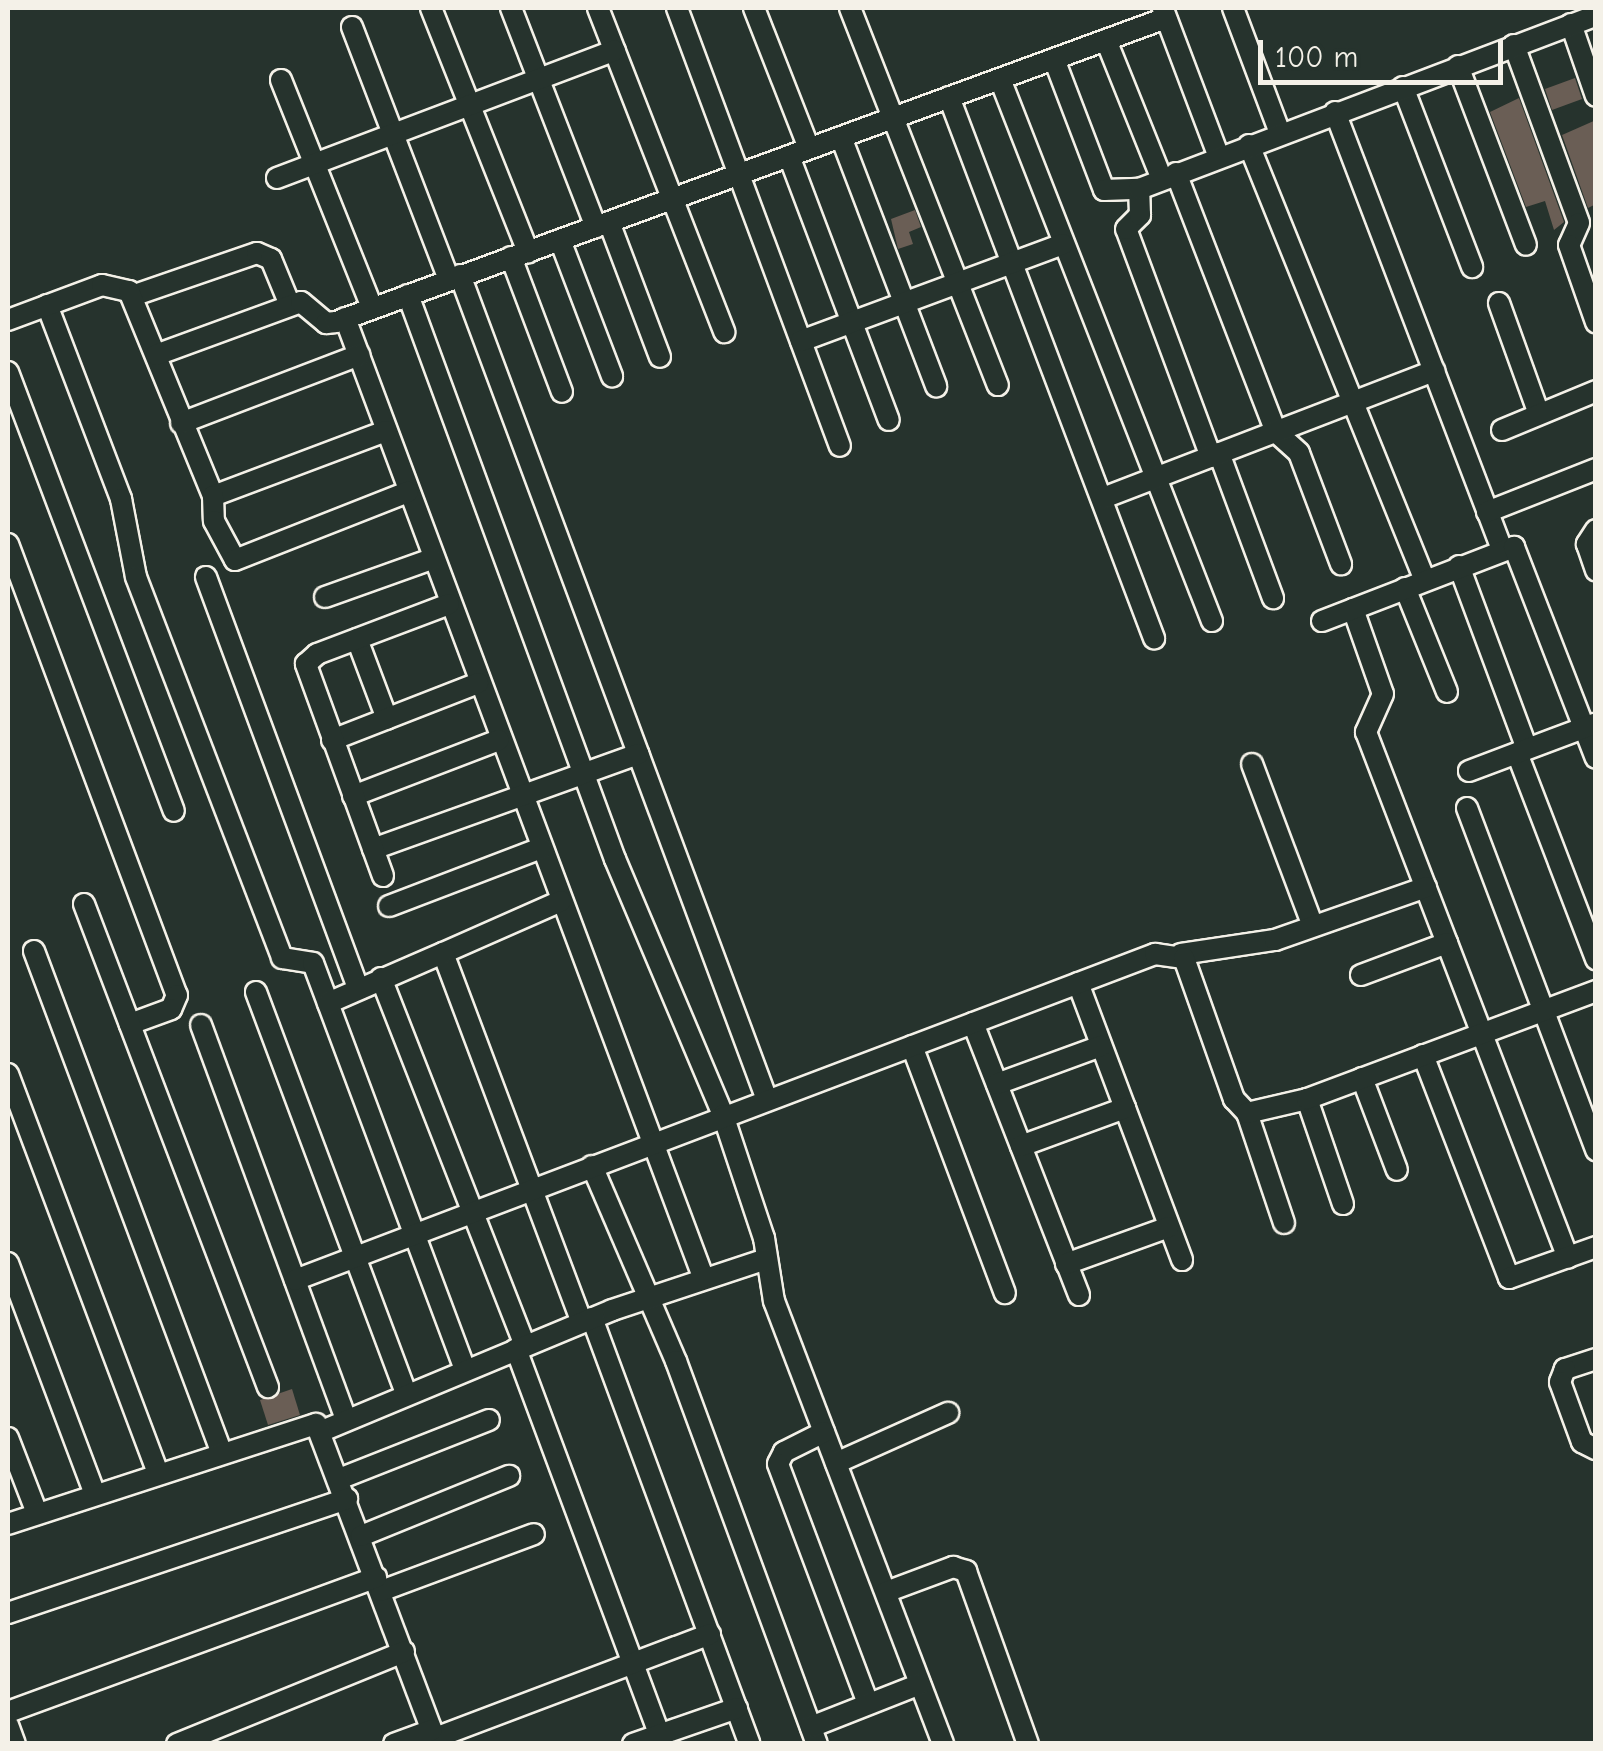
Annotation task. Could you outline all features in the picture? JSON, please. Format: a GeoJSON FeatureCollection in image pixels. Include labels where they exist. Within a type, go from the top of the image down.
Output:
{"type":"FeatureCollection","features":[{"type":"Feature","properties":{"kind":"street"},"geometry":{"type":"LineString","coordinates":[[431,8],[469,103],[562,392]]}},
{"type":"Feature","properties":{"kind":"street"},"geometry":{"type":"LineString","coordinates":[[511,8],[660,357]]}},
{"type":"Feature","properties":{"kind":"street"},"geometry":{"type":"LineString","coordinates":[[598,8],[724,332]]}},
{"type":"Feature","properties":{"kind":"street"},"geometry":{"type":"LineString","coordinates":[[677,8],[840,446]]}},
{"type":"Feature","properties":{"kind":"street"},"geometry":{"type":"LineString","coordinates":[[754,8],[809,148]]}},
{"type":"Feature","properties":{"kind":"street"},"geometry":{"type":"LineString","coordinates":[[850,8],[998,384]]}},
{"type":"Feature","properties":{"kind":"street"},"geometry":{"type":"LineString","coordinates":[[1233,8],[1280,133]]}},
{"type":"Feature","properties":{"kind":"street"},"geometry":{"type":"LineString","coordinates":[[156,356],[290,305],[307,305],[326,323],[346,318],[1106,40],[1164,13],[1218,157]]}},
{"type":"Feature","properties":{"kind":"street"},"geometry":{"type":"LineString","coordinates":[[1054,59],[1104,190],[1139,189],[1596,15]]}},
{"type":"Feature","properties":{"kind":"street"},"geometry":{"type":"LineString","coordinates":[[1571,24],[1596,96]]}},
{"type":"Feature","properties":{"kind":"street"},"geometry":{"type":"LineString","coordinates":[[352,27],[454,278],[766,1097]]}},
{"type":"Feature","properties":{"kind":"street"},"geometry":{"type":"LineString","coordinates":[[1106,40],[1169,176],[1276,432],[1299,453],[1342,564]]}},
{"type":"Feature","properties":{"kind":"street"},"geometry":{"type":"LineString","coordinates":[[1514,45],[1579,224],[1569,245],[1596,322]]}},
{"type":"Feature","properties":{"kind":"street"},"geometry":{"type":"LineString","coordinates":[[277,178],[615,50]]}},
{"type":"Feature","properties":{"kind":"street"},"geometry":{"type":"LineString","coordinates":[[1458,66],[1526,245]]}},
{"type":"Feature","properties":{"kind":"street"},"geometry":{"type":"LineString","coordinates":[[1000,79],[1063,244],[1080,273],[1212,621]]}},
{"type":"Feature","properties":{"kind":"street"},"geometry":{"type":"LineString","coordinates":[[281,80],[372,308]]}},
{"type":"Feature","properties":{"kind":"street"},"geometry":{"type":"LineString","coordinates":[[1403,87],[1472,267]]}},
{"type":"Feature","properties":{"kind":"street"},"geometry":{"type":"LineString","coordinates":[[949,98],[1154,638]]}},
{"type":"Feature","properties":{"kind":"street"},"geometry":{"type":"LineString","coordinates":[[1335,112],[1502,549]]}},
{"type":"Feature","properties":{"kind":"street"},"geometry":{"type":"LineString","coordinates":[[841,137],[936,386]]}},
{"type":"Feature","properties":{"kind":"street"},"geometry":{"type":"LineString","coordinates":[[1250,144],[1353,402],[1447,692]]}},
{"type":"Feature","properties":{"kind":"street"},"geometry":{"type":"LineString","coordinates":[[788,156],[889,420]]}},
{"type":"Feature","properties":{"kind":"street"},"geometry":{"type":"LineString","coordinates":[[1139,189],[1140,215],[1126,229],[1273,598]]}},
{"type":"Feature","properties":{"kind":"street"},"geometry":{"type":"LineString","coordinates":[[560,240],[612,376]]}},
{"type":"Feature","properties":{"kind":"street"},"geometry":{"type":"LineString","coordinates":[[802,341],[1063,244]]}},
{"type":"Feature","properties":{"kind":"street"},"geometry":{"type":"LineString","coordinates":[[132,296],[257,254],[270,259],[290,305]]}},
{"type":"Feature","properties":{"kind":"street"},"geometry":{"type":"LineString","coordinates":[[8,320],[102,285],[121,286],[132,296],[213,496],[214,521],[235,560],[408,492]]}},
{"type":"Feature","properties":{"kind":"street"},"geometry":{"type":"LineString","coordinates":[[408,295],[584,773],[724,1115],[766,1259],[774,1301],[943,1744]]}},
{"type":"Feature","properties":{"kind":"street"},"geometry":{"type":"LineString","coordinates":[[1499,303],[1540,414]]}},
{"type":"Feature","properties":{"kind":"street"},"geometry":{"type":"LineString","coordinates":[[47,306],[121,500],[136,578],[282,958],[288,964],[310,959],[464,1369]]}},
{"type":"Feature","properties":{"kind":"street"},"geometry":{"type":"LineString","coordinates":[[346,318],[499,740],[704,1279]]}},
{"type":"Feature","properties":{"kind":"street"},"geometry":{"type":"LineString","coordinates":[[182,423],[359,355]]}},
{"type":"Feature","properties":{"kind":"street"},"geometry":{"type":"LineString","coordinates":[[1103,498],[1434,371]]}},
{"type":"Feature","properties":{"kind":"street"},"geometry":{"type":"LineString","coordinates":[[8,372],[174,811]]}},
{"type":"Feature","properties":{"kind":"street"},"geometry":{"type":"LineString","coordinates":[[1502,430],[1596,391]]}},
{"type":"Feature","properties":{"kind":"street"},"geometry":{"type":"LineString","coordinates":[[213,496],[386,431]]}},
{"type":"Feature","properties":{"kind":"street"},"geometry":{"type":"LineString","coordinates":[[1486,512],[1596,469]]}},
{"type":"Feature","properties":{"kind":"street"},"geometry":{"type":"LineString","coordinates":[[1596,530],[1587,544],[1596,570]]}},
{"type":"Feature","properties":{"kind":"street"},"geometry":{"type":"LineString","coordinates":[[8,544],[177,995],[171,1008],[130,1024]]}},
{"type":"Feature","properties":{"kind":"street"},"geometry":{"type":"LineString","coordinates":[[1322,622],[1502,549],[1518,549],[1590,725],[1596,758]]}},
{"type":"Feature","properties":{"kind":"street"},"geometry":{"type":"LineString","coordinates":[[324,597],[432,559]]}},
{"type":"Feature","properties":{"kind":"street"},"geometry":{"type":"LineString","coordinates":[[1460,566],[1596,959]]}},
{"type":"Feature","properties":{"kind":"street"},"geometry":{"type":"LineString","coordinates":[[206,577],[358,989]]}},
{"type":"Feature","properties":{"kind":"street"},"geometry":{"type":"LineString","coordinates":[[383,876],[306,664],[357,639],[449,604]]}},
{"type":"Feature","properties":{"kind":"street"},"geometry":{"type":"LineString","coordinates":[[1353,609],[1383,694],[1366,732],[1568,1258]]}},
{"type":"Feature","properties":{"kind":"street"},"geometry":{"type":"LineString","coordinates":[[357,639],[387,718]]}},
{"type":"Feature","properties":{"kind":"street"},"geometry":{"type":"LineString","coordinates":[[332,740],[478,683]]}},
{"type":"Feature","properties":{"kind":"street"},"geometry":{"type":"LineString","coordinates":[[1469,771],[1590,725]]}},
{"type":"Feature","properties":{"kind":"street"},"geometry":{"type":"LineString","coordinates":[[353,796],[499,740]]}},
{"type":"Feature","properties":{"kind":"street"},"geometry":{"type":"LineString","coordinates":[[373,849],[638,754]]}},
{"type":"Feature","properties":{"kind":"street"},"geometry":{"type":"LineString","coordinates":[[1252,764],[1313,926]]}},
{"type":"Feature","properties":{"kind":"street"},"geometry":{"type":"LineString","coordinates":[[1468,808],[1596,1150]]}},
{"type":"Feature","properties":{"kind":"street"},"geometry":{"type":"LineString","coordinates":[[389,906],[541,848]]}},
{"type":"Feature","properties":{"kind":"street"},"geometry":{"type":"LineString","coordinates":[[295,1280],[416,1237],[766,1097],[1154,954],[1247,946],[1426,887]]}},
{"type":"Feature","properties":{"kind":"street"},"geometry":{"type":"LineString","coordinates":[[328,1003],[561,901]]}},
{"type":"Feature","properties":{"kind":"street"},"geometry":{"type":"LineString","coordinates":[[84,904],[268,1387]]}},
{"type":"Feature","properties":{"kind":"street"},"geometry":{"type":"LineString","coordinates":[[1360,975],[1448,943]]}},
{"type":"Feature","properties":{"kind":"street"},"geometry":{"type":"LineString","coordinates":[[34,950],[220,1451]]}},
{"type":"Feature","properties":{"kind":"street"},"geometry":{"type":"LineString","coordinates":[[442,953],[750,1744]]}},
{"type":"Feature","properties":{"kind":"street"},"geometry":{"type":"LineString","coordinates":[[1180,954],[1234,1098],[1247,1113],[1284,1222]]}},
{"type":"Feature","properties":{"kind":"street"},"geometry":{"type":"LineString","coordinates":[[382,978],[474,1214],[661,1738]]}},
{"type":"Feature","properties":{"kind":"street"},"geometry":{"type":"LineString","coordinates":[[1078,983],[1182,1260]]}},
{"type":"Feature","properties":{"kind":"street"},"geometry":{"type":"LineString","coordinates":[[1247,1113],[1307,1098],[1596,990]]}},
{"type":"Feature","properties":{"kind":"street"},"geometry":{"type":"LineString","coordinates":[[256,992],[406,1394]]}},
{"type":"Feature","properties":{"kind":"street"},"geometry":{"type":"LineString","coordinates":[[973,1023],[1078,1295]]}},
{"type":"Feature","properties":{"kind":"street"},"geometry":{"type":"LineString","coordinates":[[201,1025],[346,1420]]}},
{"type":"Feature","properties":{"kind":"street"},"geometry":{"type":"LineString","coordinates":[[912,1046],[1006,1293]]}},
{"type":"Feature","properties":{"kind":"street"},"geometry":{"type":"LineString","coordinates":[[996,1084],[1101,1046]]}},
{"type":"Feature","properties":{"kind":"street"},"geometry":{"type":"LineString","coordinates":[[1424,1055],[1500,1266],[1514,1278],[1596,1247]]}},
{"type":"Feature","properties":{"kind":"street"},"geometry":{"type":"LineString","coordinates":[[8,1074],[157,1471]]}},
{"type":"Feature","properties":{"kind":"street"},"geometry":{"type":"LineString","coordinates":[[1362,1078],[1397,1170]]}},
{"type":"Feature","properties":{"kind":"street"},"geometry":{"type":"LineString","coordinates":[[1307,1098],[1343,1204]]}},
{"type":"Feature","properties":{"kind":"street"},"geometry":{"type":"LineString","coordinates":[[1021,1146],[1124,1108]]}},
{"type":"Feature","properties":{"kind":"street"},"geometry":{"type":"LineString","coordinates":[[592,1166],[676,1361],[814,1735],[868,1704],[920,1684]]}},
{"type":"Feature","properties":{"kind":"street"},"geometry":{"type":"LineString","coordinates":[[1066,1264],[1170,1227]]}},
{"type":"Feature","properties":{"kind":"street"},"geometry":{"type":"LineString","coordinates":[[322,1430],[587,1320],[766,1259]]}},
{"type":"Feature","properties":{"kind":"street"},"geometry":{"type":"LineString","coordinates":[[8,1264],[94,1492]]}},
{"type":"Feature","properties":{"kind":"street"},"geometry":{"type":"LineString","coordinates":[[1596,1359],[1565,1369],[1560,1382],[1582,1442],[1596,1448]]}},
{"type":"Feature","properties":{"kind":"street"},"geometry":{"type":"LineString","coordinates":[[836,1463],[948,1413]]}},
{"type":"Feature","properties":{"kind":"street"},"geometry":{"type":"LineString","coordinates":[[339,1478],[489,1420]]}},
{"type":"Feature","properties":{"kind":"street"},"geometry":{"type":"LineString","coordinates":[[8,1524],[157,1471],[313,1424],[322,1430],[435,1737]]}},
{"type":"Feature","properties":{"kind":"street"},"geometry":{"type":"LineString","coordinates":[[824,1432],[784,1452],[778,1464],[868,1704]]}},
{"type":"Feature","properties":{"kind":"street"},"geometry":{"type":"LineString","coordinates":[[8,1438],[37,1513]]}},
{"type":"Feature","properties":{"kind":"street"},"geometry":{"type":"LineString","coordinates":[[360,1536],[509,1476]]}},
{"type":"Feature","properties":{"kind":"street"},"geometry":{"type":"LineString","coordinates":[[8,1613],[347,1499]]}},
{"type":"Feature","properties":{"kind":"street"},"geometry":{"type":"LineString","coordinates":[[8,1712],[534,1534]]}},
{"type":"Feature","properties":{"kind":"street"},"geometry":{"type":"LineString","coordinates":[[886,1592],[954,1567],[966,1570],[1028,1744]]}},
{"type":"Feature","properties":{"kind":"street"},"geometry":{"type":"LineString","coordinates":[[394,1744],[435,1737],[710,1634]]}},
{"type":"Feature","properties":{"kind":"street"},"geometry":{"type":"LineString","coordinates":[[177,1744],[404,1652]]}},
{"type":"Feature","properties":{"kind":"street"},"geometry":{"type":"LineString","coordinates":[[633,1744],[661,1738],[737,1708]]}},
{"type":"Feature","properties":{"kind":"street"},"geometry":{"type":"LineString","coordinates":[[8,1725],[15,1744]]}},
{"type":"Feature","properties":{"kind":"building"},"geometry":{"type":"Polygon","coordinates":[[[1575,78],[1582,99],[1552,110],[1545,89],[1575,78]]]}},
{"type":"Feature","properties":{"kind":"building"},"geometry":{"type":"Polygon","coordinates":[[[1519,98],[1564,222],[1554,230],[1545,201],[1526,207],[1490,112],[1519,98]]]}},
{"type":"Feature","properties":{"kind":"building"},"geometry":{"type":"Polygon","coordinates":[[[1596,120],[1596,204],[1588,208],[1562,135],[1596,120]]]}},
{"type":"Feature","properties":{"kind":"building"},"geometry":{"type":"Polygon","coordinates":[[[915,210],[921,227],[909,232],[913,244],[898,249],[891,219],[915,210]]]}},
{"type":"Feature","properties":{"kind":"building"},"geometry":{"type":"Polygon","coordinates":[[[292,1389],[300,1415],[268,1425],[260,1400],[292,1389]]]}}]}
